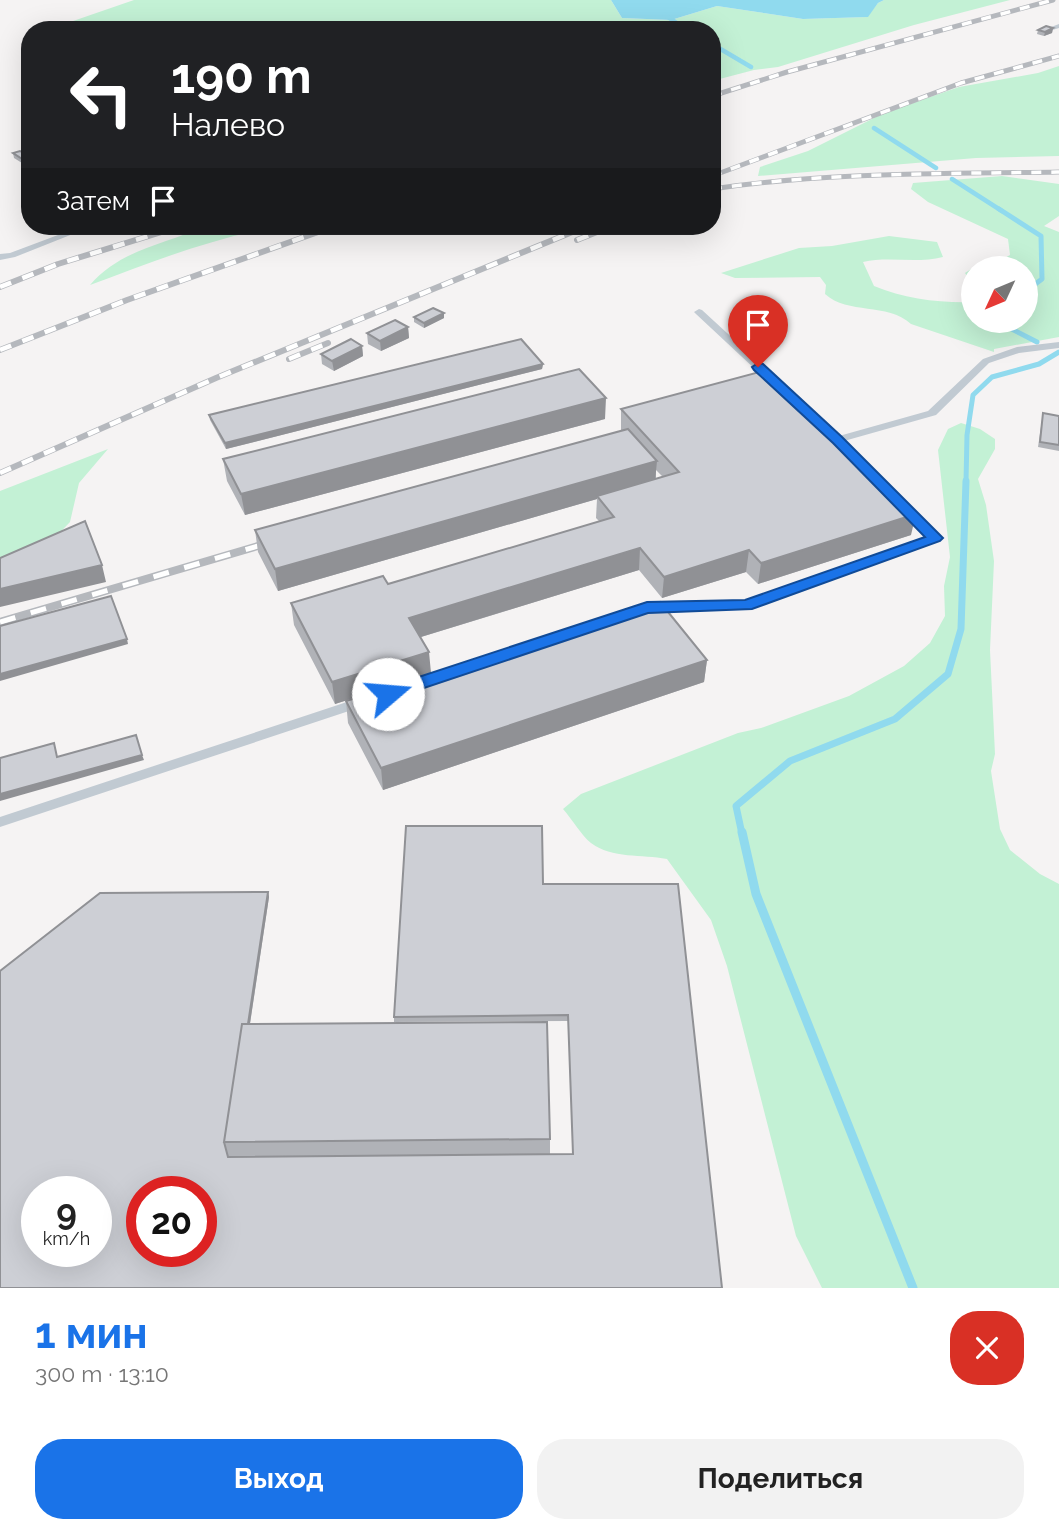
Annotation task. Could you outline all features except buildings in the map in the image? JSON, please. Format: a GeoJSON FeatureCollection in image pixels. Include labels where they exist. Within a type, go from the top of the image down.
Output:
{"type":"FeatureCollection","features":[{"type":"Feature","properties":{"kind":"lane"},"geometry":{"type":"LineString","coordinates":[[1049,29],[1059,26]]}},
{"type":"Feature","properties":{"kind":"lane"},"geometry":{"type":"LineString","coordinates":[[0,257],[12,256],[66,235]]}},
{"type":"Feature","properties":{"kind":"lane"},"geometry":{"type":"LineString","coordinates":[[699,312],[867,469]]}},
{"type":"Feature","properties":{"kind":"lane"},"geometry":{"type":"LineString","coordinates":[[838,440],[932,413],[986,361],[1017,350],[1059,345]]}},
{"type":"Feature","properties":{"kind":"lane"},"geometry":{"type":"LineString","coordinates":[[634,612],[647,608],[747,606],[935,538],[896,499]]}},
{"type":"Feature","properties":{"kind":"lane"},"geometry":{"type":"LineString","coordinates":[[0,822],[370,700]]}},
{"type":"Feature","properties":{"kind":"green space"},"geometry":{"type":"Polygon","coordinates":[[[134,0],[611,0],[622,18],[671,20],[717,6],[803,19],[867,17],[878,3],[884,0],[1010,0],[914,25],[778,67],[721,79],[721,21],[73,21],[134,0]]]}},
{"type":"Feature","properties":{"kind":"green space"},"geometry":{"type":"Polygon","coordinates":[[[1059,66],[1059,156],[976,158],[758,176],[760,167],[808,151],[884,113],[959,87],[1038,73],[1059,66]]]}},
{"type":"Feature","properties":{"kind":"green space"},"geometry":{"type":"Polygon","coordinates":[[[1002,176],[1059,184],[1059,216],[1044,226],[1059,232],[1059,337],[994,349],[994,352],[911,324],[891,313],[834,300],[825,294],[826,285],[820,277],[735,278],[721,273],[799,248],[832,246],[889,236],[937,242],[943,257],[863,262],[874,286],[898,294],[961,302],[961,333],[1038,333],[1038,256],[1008,256],[1010,255],[1008,239],[928,202],[911,189],[913,183],[1002,176]]]}},
{"type":"Feature","properties":{"kind":"green space"},"geometry":{"type":"Polygon","coordinates":[[[184,235],[239,235],[207,243],[90,285],[115,263],[144,249],[184,235]]]}},
{"type":"Feature","properties":{"kind":"green space"},"geometry":{"type":"Polygon","coordinates":[[[961,423],[980,429],[995,439],[995,449],[978,479],[986,505],[994,561],[990,650],[995,754],[991,771],[1000,829],[1010,850],[1040,874],[1059,884],[1059,1288],[822,1288],[796,1236],[727,966],[711,920],[667,859],[618,854],[599,848],[587,840],[563,809],[581,794],[738,733],[761,728],[849,696],[904,666],[930,643],[945,616],[944,586],[950,557],[938,450],[948,429],[961,423]]]}},
{"type":"Feature","properties":{"kind":"green space"},"geometry":{"type":"Polygon","coordinates":[[[108,449],[79,483],[70,522],[45,548],[0,562],[0,491],[108,449]]]}},
{"type":"Feature","properties":{"kind":"water"},"geometry":{"type":"Polygon","coordinates":[[[611,0],[884,0],[878,3],[868,17],[803,19],[717,6],[671,20],[622,18],[611,0]]]}},
{"type":"Feature","properties":{"kind":"waterway"},"geometry":{"type":"LineString","coordinates":[[665,15],[674,21]]}},
{"type":"Feature","properties":{"kind":"waterway"},"geometry":{"type":"LineString","coordinates":[[721,49],[751,67]]}},
{"type":"Feature","properties":{"kind":"waterway"},"geometry":{"type":"LineString","coordinates":[[874,128],[936,168]]}},
{"type":"Feature","properties":{"kind":"waterway"},"geometry":{"type":"LineString","coordinates":[[952,179],[1002,211]]}},
{"type":"Feature","properties":{"kind":"waterway"},"geometry":{"type":"LineString","coordinates":[[999,209],[1041,236],[1042,279],[1038,282]]}},
{"type":"Feature","properties":{"kind":"waterway"},"geometry":{"type":"LineString","coordinates":[[1019,333],[1037,342]]}},
{"type":"Feature","properties":{"kind":"waterway"},"geometry":{"type":"LineString","coordinates":[[966,482],[967,435],[973,395],[992,377],[1039,364],[1059,352]]}},
{"type":"Feature","properties":{"kind":"waterway"},"geometry":{"type":"LineString","coordinates":[[742,834],[736,806],[790,761],[895,719],[948,674],[961,629],[966,481]]}},
{"type":"Feature","properties":{"kind":"waterway"},"geometry":{"type":"LineString","coordinates":[[742,832],[756,894],[913,1288]]}},
{"type":"Feature","properties":{"kind":"railway"},"geometry":{"type":"LineString","coordinates":[[721,93],[787,72],[1053,0]]}},
{"type":"Feature","properties":{"kind":"railway"},"geometry":{"type":"LineString","coordinates":[[721,173],[961,83],[1059,56]]}},
{"type":"Feature","properties":{"kind":"railway"},"geometry":{"type":"LineString","coordinates":[[721,188],[798,179],[1059,172]]}},
{"type":"Feature","properties":{"kind":"railway"},"geometry":{"type":"LineString","coordinates":[[0,287],[58,264],[152,235]]}},
{"type":"Feature","properties":{"kind":"railway"},"geometry":{"type":"LineString","coordinates":[[0,350],[127,300],[310,235]]}},
{"type":"Feature","properties":{"kind":"railway"},"geometry":{"type":"LineString","coordinates":[[0,473],[216,378],[565,235]]}},
{"type":"Feature","properties":{"kind":"railway"},"geometry":{"type":"LineString","coordinates":[[577,240],[590,235]]}},
{"type":"Feature","properties":{"kind":"railway"},"geometry":{"type":"LineString","coordinates":[[289,359],[328,343]]}},
{"type":"Feature","properties":{"kind":"railway"},"geometry":{"type":"LineString","coordinates":[[0,622],[275,541]]}},
{"type":"Feature","properties":{"kind":"route"},"geometry":{"type":"LineString","coordinates":[[388,694],[647,608],[747,606],[935,538],[838,440],[758,367]]}}]}
